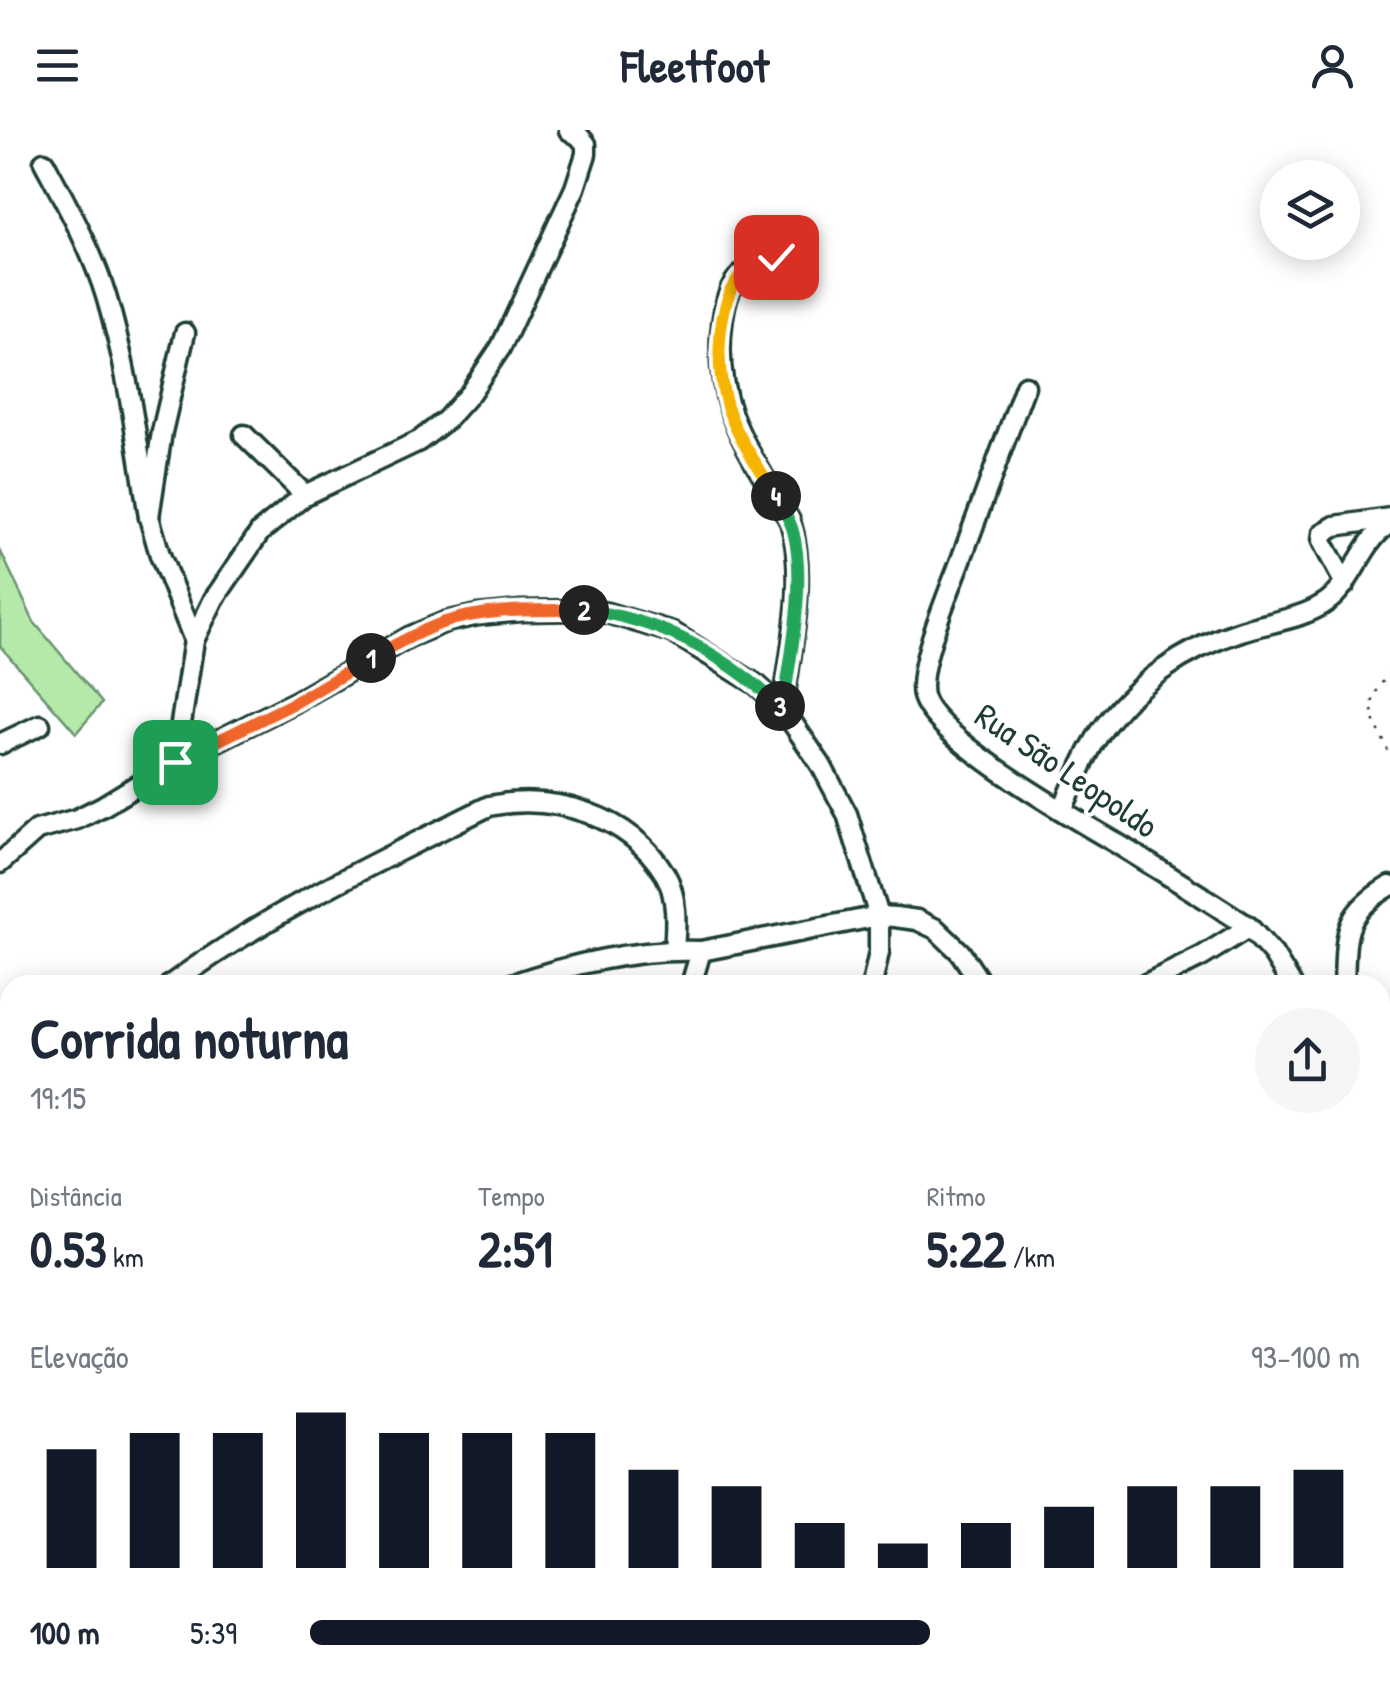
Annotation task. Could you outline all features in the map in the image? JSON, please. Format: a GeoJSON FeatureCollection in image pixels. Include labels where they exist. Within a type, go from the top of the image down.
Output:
{"type":"FeatureCollection","features":[{"type":"Feature","properties":{"kind":"street"},"geometry":{"type":"LineString","coordinates":[[175,762],[194,640],[214,599],[260,532],[305,495],[419,441],[470,394],[500,347],[586,154],[586,144],[569,130]]}},
{"type":"Feature","properties":{"kind":"street"},"geometry":{"type":"LineString","coordinates":[[44,162],[105,293],[129,390],[149,516],[160,556],[194,640]]}},
{"type":"Feature","properties":{"kind":"street"},"geometry":{"type":"LineString","coordinates":[[776,257],[740,276],[731,289],[720,345],[727,405],[743,442],[790,521],[797,551],[797,598],[783,709]]}},
{"type":"Feature","properties":{"kind":"street"},"geometry":{"type":"LineString","coordinates":[[149,516],[162,432],[186,333]]}},
{"type":"Feature","properties":{"kind":"street","name":"Rua São Leopoldo"},"geometry":{"type":"LineString","coordinates":[[1025,386],[939,621],[925,666],[922,693],[948,730],[1017,783],[1249,927],[1286,975]]}},
{"type":"Feature","properties":{"kind":"street"},"geometry":{"type":"LineString","coordinates":[[244,435],[305,495]]}},
{"type":"Feature","properties":{"kind":"street"},"geometry":{"type":"LineString","coordinates":[[1062,810],[1098,736],[1119,708],[1147,682],[1195,648],[1310,611],[1328,601],[1345,584],[1368,545],[1390,520]]}},
{"type":"Feature","properties":{"kind":"street"},"geometry":{"type":"LineString","coordinates":[[1345,584],[1322,542],[1322,533],[1335,526],[1390,520]]}},
{"type":"Feature","properties":{"kind":"street"},"geometry":{"type":"LineString","coordinates":[[0,863],[37,830],[90,812],[175,762],[445,622],[521,611],[608,613],[672,632],[757,685],[783,709],[846,814],[879,916],[874,975]]}},
{"type":"Feature","properties":{"kind":"street"},"geometry":{"type":"LineString","coordinates":[[0,744],[40,725]]}},
{"type":"Feature","properties":{"kind":"street"},"geometry":{"type":"LineString","coordinates":[[183,975],[314,896],[489,806],[512,802],[568,806],[599,816],[634,836],[666,876],[677,918],[674,950]]}},
{"type":"Feature","properties":{"kind":"street"},"geometry":{"type":"LineString","coordinates":[[1345,975],[1350,922],[1362,904],[1390,886]]}},
{"type":"Feature","properties":{"kind":"street"},"geometry":{"type":"LineString","coordinates":[[538,975],[558,968],[674,950],[701,951],[879,916],[917,920],[936,929],[960,952],[975,975]]}},
{"type":"Feature","properties":{"kind":"street"},"geometry":{"type":"LineString","coordinates":[[1164,975],[1249,927]]}},
{"type":"Feature","properties":{"kind":"street"},"geometry":{"type":"LineString","coordinates":[[693,975],[701,951]]}},
{"type":"Feature","properties":{"kind":"path"},"geometry":{"type":"LineString","coordinates":[[1390,673],[1373,694],[1370,706],[1390,756]]}},
{"type":"Feature","properties":{"kind":"green space"},"geometry":{"type":"Polygon","coordinates":[[[0,550],[34,622],[102,703],[76,733],[0,646],[0,550]]]}},
{"type":"Feature","properties":{"kind":"route"},"geometry":{"type":"LineString","coordinates":[[175,762],[296,702],[408,638],[445,622],[521,611],[608,613],[672,632],[757,685],[783,709],[797,598],[797,551],[790,521],[743,442],[727,405],[720,345],[731,289],[740,276],[776,257]]}}]}
